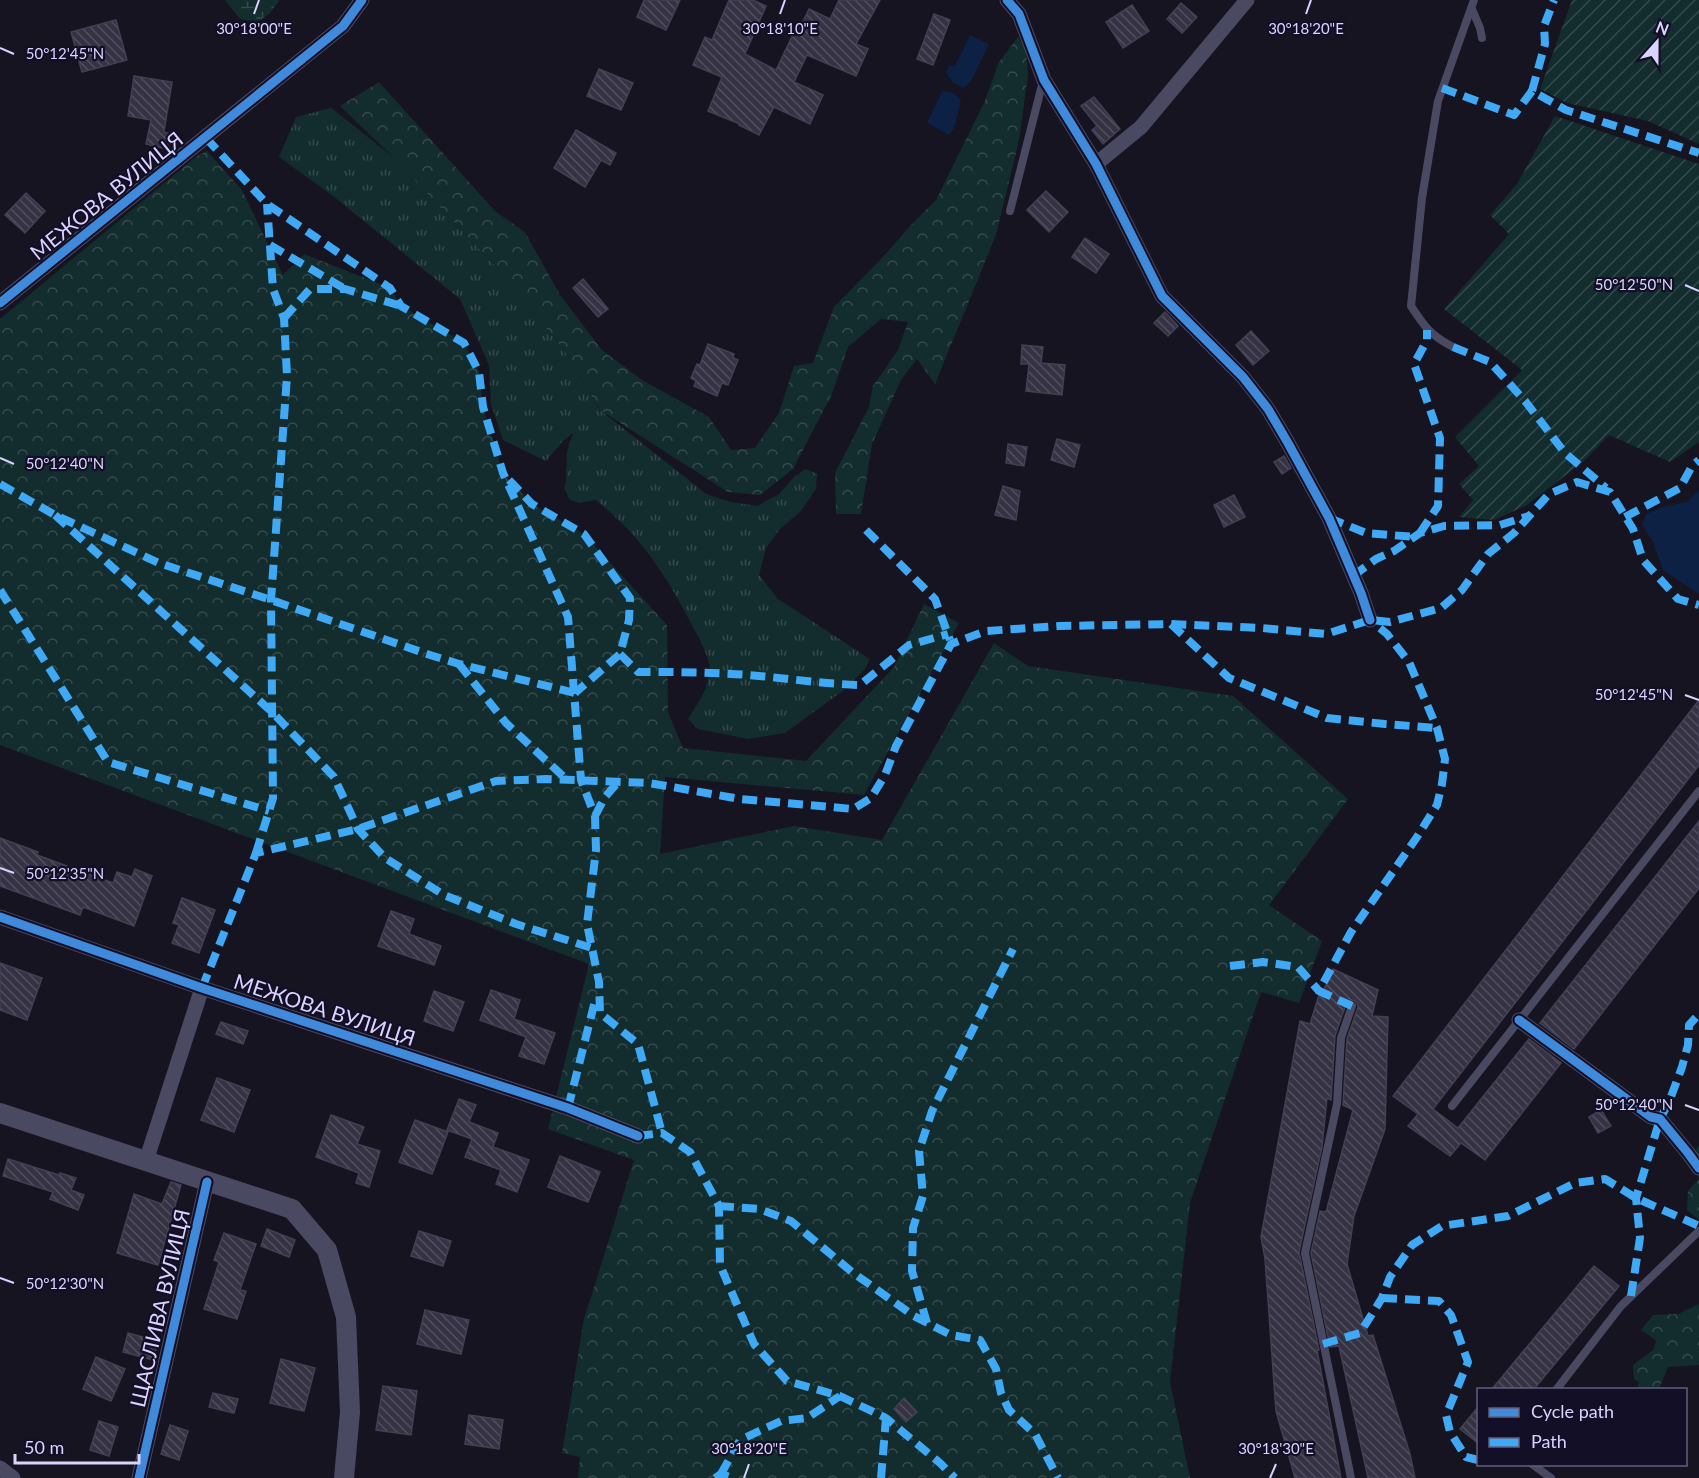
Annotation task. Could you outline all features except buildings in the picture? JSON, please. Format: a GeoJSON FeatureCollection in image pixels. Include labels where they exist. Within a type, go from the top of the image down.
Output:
{"type":"FeatureCollection","features":[{"type":"Feature","properties":{"kind":"street","name":"МЕЖОВА ВУЛИЦЯ"},"geometry":{"type":"LineString","coordinates":[[0,303],[343,26],[362,0]]}},
{"type":"Feature","properties":{"kind":"street"},"geometry":{"type":"LineString","coordinates":[[1007,0],[1019,14],[1044,80],[1096,164],[1161,296],[1243,377],[1268,409],[1288,443],[1329,518],[1370,620]]}},
{"type":"Feature","properties":{"kind":"street"},"geometry":{"type":"LineString","coordinates":[[1096,164],[1141,126],[1247,0]]}},
{"type":"Feature","properties":{"kind":"street","name":"МЕЖОВА ВУЛИЦЯ"},"geometry":{"type":"LineString","coordinates":[[0,917],[202,988],[568,1108],[638,1136]]}},
{"type":"Feature","properties":{"kind":"street","name":"МЕЖОВА ВУЛИЦЯ"},"geometry":{"type":"LineString","coordinates":[[146,1161],[202,988]]}},
{"type":"Feature","properties":{"kind":"street"},"geometry":{"type":"LineString","coordinates":[[1519,1020],[1651,1117],[1660,1119],[1699,1168]]}},
{"type":"Feature","properties":{"kind":"street"},"geometry":{"type":"LineString","coordinates":[[0,1113],[292,1209],[327,1250],[346,1317],[351,1412],[344,1478]]}},
{"type":"Feature","properties":{"kind":"street","name":"ЩАСЛИВА ВУЛИЦЯ"},"geometry":{"type":"LineString","coordinates":[[139,1478],[207,1182]]}},
{"type":"Feature","properties":{"kind":"street"},"geometry":{"type":"LineString","coordinates":[[0,1468],[13,1478]]}},
{"type":"Feature","properties":{"kind":"lane"},"geometry":{"type":"LineString","coordinates":[[1453,347],[1427,330],[1411,306],[1422,198],[1438,101],[1474,0]]}},
{"type":"Feature","properties":{"kind":"lane"},"geometry":{"type":"LineString","coordinates":[[1472,9],[1482,38]]}},
{"type":"Feature","properties":{"kind":"lane"},"geometry":{"type":"LineString","coordinates":[[1010,212],[1044,80]]}},
{"type":"Feature","properties":{"kind":"lane"},"geometry":{"type":"LineString","coordinates":[[1452,1106],[1699,791]]}},
{"type":"Feature","properties":{"kind":"lane"},"geometry":{"type":"LineString","coordinates":[[1351,1478],[1305,1253],[1338,1104],[1341,1038],[1352,1006]]}},
{"type":"Feature","properties":{"kind":"lane"},"geometry":{"type":"LineString","coordinates":[[1557,1388],[1621,1306],[1699,1231]]}},
{"type":"Feature","properties":{"kind":"lane"},"geometry":{"type":"LineString","coordinates":[[1535,1466],[1551,1478]]}},
{"type":"Feature","properties":{"kind":"green space"},"geometry":{"type":"Polygon","coordinates":[[[225,0],[279,0],[270,13],[258,22],[240,19],[225,0]]]}},
{"type":"Feature","properties":{"kind":"green space"},"geometry":{"type":"Polygon","coordinates":[[[1572,0],[1699,0],[1699,144],[1648,121],[1567,103],[1540,89],[1572,0]]]}},
{"type":"Feature","properties":{"kind":"green space"},"geometry":{"type":"Polygon","coordinates":[[[1018,37],[1026,48],[1028,75],[1019,140],[996,235],[935,384],[917,359],[901,380],[872,444],[861,514],[836,514],[835,473],[869,407],[873,386],[898,350],[908,322],[881,319],[848,347],[832,394],[793,469],[760,495],[728,492],[600,410],[564,350],[498,269],[392,156],[340,106],[379,82],[495,211],[525,232],[560,295],[602,350],[642,380],[709,417],[731,450],[755,448],[779,413],[794,366],[813,363],[834,307],[936,200],[984,103],[999,62],[1018,37]]]}},
{"type":"Feature","properties":{"kind":"green space"},"geometry":{"type":"Polygon","coordinates":[[[331,108],[392,156],[498,269],[564,350],[600,410],[706,494],[731,502],[757,506],[779,494],[795,476],[806,469],[817,474],[816,489],[801,511],[780,529],[766,548],[759,575],[778,599],[870,659],[864,670],[844,690],[785,733],[748,739],[698,729],[688,719],[708,683],[710,665],[704,650],[664,576],[628,529],[596,500],[579,503],[570,500],[564,488],[567,452],[573,433],[546,461],[503,440],[491,404],[489,365],[460,299],[333,196],[279,157],[296,117],[331,108]]]}},
{"type":"Feature","properties":{"kind":"green space"},"geometry":{"type":"Polygon","coordinates":[[[1555,116],[1699,164],[1699,442],[1670,462],[1609,435],[1584,461],[1527,505],[1494,520],[1459,517],[1473,500],[1459,484],[1479,466],[1455,437],[1522,370],[1444,309],[1509,234],[1490,215],[1517,184],[1555,116]]]}},
{"type":"Feature","properties":{"kind":"green space"},"geometry":{"type":"Polygon","coordinates":[[[207,151],[242,190],[283,275],[304,254],[390,288],[401,306],[464,343],[479,372],[483,407],[503,473],[532,504],[584,534],[667,625],[668,712],[683,748],[806,761],[894,667],[924,604],[959,623],[864,795],[665,777],[660,854],[794,826],[882,840],[994,643],[1028,666],[1233,696],[1348,799],[1269,905],[1322,941],[1299,1003],[1261,992],[1190,1203],[1170,1382],[1190,1478],[578,1478],[580,1457],[562,1453],[584,1319],[634,1160],[548,1129],[589,964],[0,745],[0,319],[197,156],[207,151]]]}},
{"type":"Feature","properties":{"kind":"green space"},"geometry":{"type":"Polygon","coordinates":[[[1699,1145],[1699,1179],[1694,1153],[1699,1145]]]}},
{"type":"Feature","properties":{"kind":"green space"},"geometry":{"type":"Polygon","coordinates":[[[1699,1179],[1699,1220],[1687,1210],[1688,1191],[1699,1179]]]}},
{"type":"Feature","properties":{"kind":"green space"},"geometry":{"type":"Polygon","coordinates":[[[1699,1304],[1699,1365],[1668,1367],[1659,1388],[1637,1388],[1639,1382],[1634,1379],[1633,1365],[1654,1349],[1656,1340],[1641,1330],[1653,1315],[1678,1314],[1699,1304]]]}},
{"type":"Feature","properties":{"kind":"water"},"geometry":{"type":"Polygon","coordinates":[[[970,35],[989,44],[971,81],[964,88],[952,82],[946,72],[949,66],[955,66],[970,35]]]}},
{"type":"Feature","properties":{"kind":"water"},"geometry":{"type":"Polygon","coordinates":[[[942,91],[954,93],[961,101],[954,128],[949,135],[927,123],[942,91]]]}},
{"type":"Feature","properties":{"kind":"water"},"geometry":{"type":"Polygon","coordinates":[[[1699,490],[1699,594],[1663,570],[1652,540],[1642,525],[1646,514],[1666,506],[1687,502],[1699,490]]]}},
{"type":"Feature","properties":{"kind":"marked path"},"geometry":{"type":"LineString","coordinates":[[1532,91],[1545,44],[1544,26],[1554,0]]}},
{"type":"Feature","properties":{"kind":"marked path"},"geometry":{"type":"LineString","coordinates":[[1442,88],[1514,115],[1532,91],[1566,110],[1699,153]]}},
{"type":"Feature","properties":{"kind":"marked path"},"geometry":{"type":"LineString","coordinates":[[206,138],[267,204],[390,288],[401,306],[464,343],[479,372],[483,407],[503,473],[568,617],[581,780],[595,816],[596,850],[587,924],[599,982],[600,1013],[638,1044],[662,1133]]}},
{"type":"Feature","properties":{"kind":"marked path"},"geometry":{"type":"LineString","coordinates":[[256,853],[273,798],[271,600],[287,376],[284,318],[273,289],[267,204]]}},
{"type":"Feature","properties":{"kind":"marked path"},"geometry":{"type":"LineString","coordinates":[[270,245],[345,289]]}},
{"type":"Feature","properties":{"kind":"marked path"},"geometry":{"type":"LineString","coordinates":[[284,318],[310,289],[345,289],[401,306]]}},
{"type":"Feature","properties":{"kind":"marked path"},"geometry":{"type":"LineString","coordinates":[[1420,533],[1438,506],[1440,438],[1414,364],[1427,340],[1427,330]]}},
{"type":"Feature","properties":{"kind":"marked path"},"geometry":{"type":"LineString","coordinates":[[1453,347],[1490,362],[1525,401],[1565,453],[1606,488]]}},
{"type":"Feature","properties":{"kind":"marked path"},"geometry":{"type":"LineString","coordinates":[[1625,517],[1680,488],[1692,466],[1699,460]]}},
{"type":"Feature","properties":{"kind":"marked path"},"geometry":{"type":"LineString","coordinates":[[509,480],[532,504],[584,534],[630,598],[629,620],[620,654],[575,693]]}},
{"type":"Feature","properties":{"kind":"marked path"},"geometry":{"type":"LineString","coordinates":[[202,988],[256,853],[358,829],[496,781],[546,779],[649,783],[740,799],[853,809],[871,798],[885,775],[896,746],[951,644],[986,631],[1059,626],[1171,624],[1262,628],[1326,634],[1370,620],[1390,622],[1441,608],[1462,590],[1488,554],[1514,533],[1549,494],[1577,482],[1610,492],[1633,529],[1643,560],[1678,599],[1699,605]]}},
{"type":"Feature","properties":{"kind":"marked path"},"geometry":{"type":"LineString","coordinates":[[0,484],[55,515],[159,563],[430,655],[575,693]]}},
{"type":"Feature","properties":{"kind":"marked path"},"geometry":{"type":"LineString","coordinates":[[55,515],[273,713],[334,777],[358,829],[385,858],[444,895],[516,924],[592,948]]}},
{"type":"Feature","properties":{"kind":"marked path"},"geometry":{"type":"LineString","coordinates":[[1353,576],[1376,559],[1394,551],[1420,533],[1444,526],[1500,525],[1529,516]]}},
{"type":"Feature","properties":{"kind":"marked path"},"geometry":{"type":"LineString","coordinates":[[1329,518],[1366,533],[1415,537]]}},
{"type":"Feature","properties":{"kind":"marked path"},"geometry":{"type":"LineString","coordinates":[[866,530],[935,599],[950,640]]}},
{"type":"Feature","properties":{"kind":"marked path"},"geometry":{"type":"LineString","coordinates":[[0,590],[108,762],[269,811]]}},
{"type":"Feature","properties":{"kind":"marked path"},"geometry":{"type":"LineString","coordinates":[[1352,1006],[1319,991],[1351,932],[1437,805],[1445,759],[1437,728],[1409,662],[1387,634],[1370,620]]}},
{"type":"Feature","properties":{"kind":"marked path"},"geometry":{"type":"LineString","coordinates":[[1171,624],[1229,678],[1327,718],[1437,728]]}},
{"type":"Feature","properties":{"kind":"marked path"},"geometry":{"type":"LineString","coordinates":[[620,654],[638,672],[728,674],[860,685],[909,645],[948,634]]}},
{"type":"Feature","properties":{"kind":"marked path"},"geometry":{"type":"LineString","coordinates":[[459,664],[506,723],[566,779]]}},
{"type":"Feature","properties":{"kind":"marked path"},"geometry":{"type":"LineString","coordinates":[[595,816],[605,797],[618,782]]}},
{"type":"Feature","properties":{"kind":"marked path"},"geometry":{"type":"LineString","coordinates":[[927,1323],[912,1271],[913,1228],[923,1196],[919,1151],[932,1111],[1013,949]]}},
{"type":"Feature","properties":{"kind":"marked path"},"geometry":{"type":"LineString","coordinates":[[1230,966],[1263,962],[1298,967],[1319,991]]}},
{"type":"Feature","properties":{"kind":"marked path"},"geometry":{"type":"LineString","coordinates":[[568,1108],[596,997]]}},
{"type":"Feature","properties":{"kind":"marked path"},"geometry":{"type":"LineString","coordinates":[[1631,1296],[1640,1238],[1636,1198],[1660,1119],[1682,1067],[1688,1045],[1689,1025],[1699,1014]]}},
{"type":"Feature","properties":{"kind":"marked path"},"geometry":{"type":"LineString","coordinates":[[638,1136],[662,1133],[690,1152],[719,1206],[720,1265],[754,1344],[787,1381],[840,1396],[886,1418],[955,1478]]}},
{"type":"Feature","properties":{"kind":"marked path"},"geometry":{"type":"LineString","coordinates":[[1323,1344],[1360,1333],[1382,1298],[1390,1277],[1412,1245],[1442,1226],[1508,1216],[1575,1183],[1605,1179],[1636,1198],[1699,1226]]}},
{"type":"Feature","properties":{"kind":"marked path"},"geometry":{"type":"LineString","coordinates":[[719,1206],[759,1209],[791,1221],[852,1272],[914,1316],[951,1335],[980,1340],[996,1369],[1001,1393],[1009,1410],[1035,1434],[1058,1478]]}},
{"type":"Feature","properties":{"kind":"marked path"},"geometry":{"type":"LineString","coordinates":[[1382,1298],[1439,1301],[1451,1315],[1468,1362],[1446,1415],[1450,1432],[1466,1457],[1477,1460]]}},
{"type":"Feature","properties":{"kind":"marked path"},"geometry":{"type":"LineString","coordinates":[[721,1474],[740,1440],[781,1421],[807,1418],[840,1396]]}},
{"type":"Feature","properties":{"kind":"marked path"},"geometry":{"type":"LineString","coordinates":[[881,1478],[886,1418]]}},
{"type":"Feature","properties":{"kind":"marked path"},"geometry":{"type":"LineString","coordinates":[[715,1478],[721,1474],[733,1478]]}},
{"type":"Feature","properties":{"kind":"cycle path"},"geometry":{"type":"LineString","coordinates":[[0,303],[343,26],[362,0]]}},
{"type":"Feature","properties":{"kind":"cycle path"},"geometry":{"type":"LineString","coordinates":[[1007,0],[1019,14],[1044,80],[1096,164],[1162,296],[1243,377],[1268,409],[1288,443],[1329,518],[1370,620]]}},
{"type":"Feature","properties":{"kind":"cycle path"},"geometry":{"type":"LineString","coordinates":[[0,917],[202,988],[568,1108],[638,1136]]}},
{"type":"Feature","properties":{"kind":"cycle path"},"geometry":{"type":"LineString","coordinates":[[1519,1020],[1651,1117],[1660,1119],[1699,1168]]}},
{"type":"Feature","properties":{"kind":"cycle path"},"geometry":{"type":"LineString","coordinates":[[139,1478],[207,1182]]}}]}
